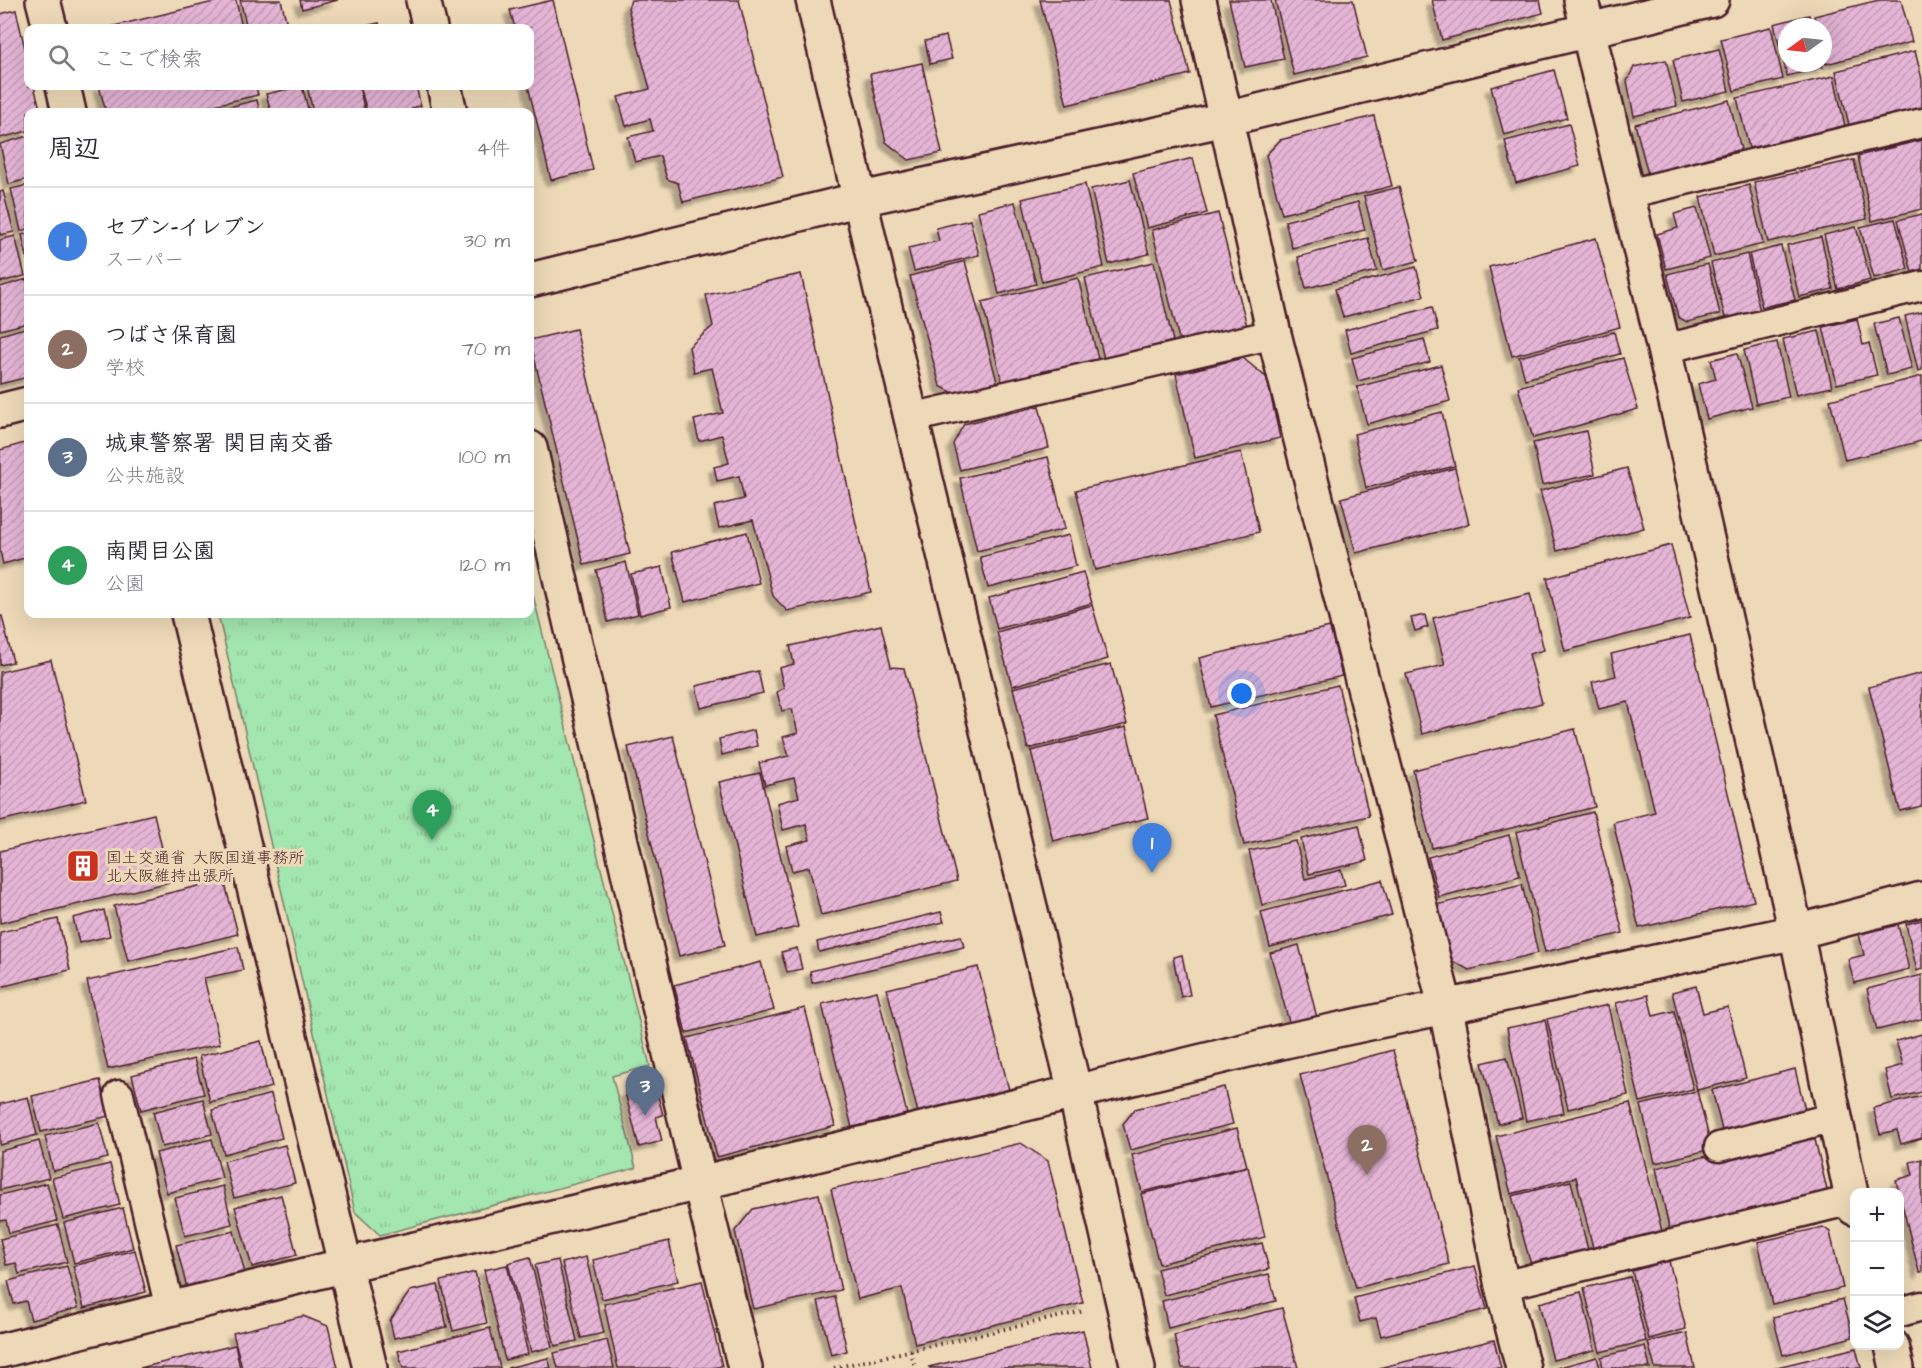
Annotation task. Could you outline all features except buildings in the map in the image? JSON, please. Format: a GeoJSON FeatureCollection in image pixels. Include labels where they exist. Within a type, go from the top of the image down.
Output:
{"type":"FeatureCollection","features":[{"type":"Feature","properties":{"kind":"street"},"geometry":{"type":"LineString","coordinates":[[43,0],[49,24]]}},
{"type":"Feature","properties":{"kind":"street"},"geometry":{"type":"LineString","coordinates":[[423,0],[429,24]]}},
{"type":"Feature","properties":{"kind":"street"},"geometry":{"type":"LineString","coordinates":[[813,0],[911,418],[1075,1092],[1138,1368]]}},
{"type":"Feature","properties":{"kind":"street"},"geometry":{"type":"LineString","coordinates":[[1199,0],[1274,334],[1445,1005],[1502,1286],[1522,1368]]}},
{"type":"Feature","properties":{"kind":"street"},"geometry":{"type":"LineString","coordinates":[[534,279],[861,199],[1226,119],[1584,15],[1712,0]]}},
{"type":"Feature","properties":{"kind":"street"},"geometry":{"type":"LineString","coordinates":[[1584,15],[1664,349],[1796,932],[1850,1190]]}},
{"type":"Feature","properties":{"kind":"street"},"geometry":{"type":"LineString","coordinates":[[64,90],[68,108]]}},
{"type":"Feature","properties":{"kind":"street"},"geometry":{"type":"LineString","coordinates":[[445,90],[449,108]]}},
{"type":"Feature","properties":{"kind":"street"},"geometry":{"type":"LineString","coordinates":[[0,411],[24,405]]}},
{"type":"Feature","properties":{"kind":"street"},"geometry":{"type":"LineString","coordinates":[[534,465],[700,1183],[746,1368]]}},
{"type":"Feature","properties":{"kind":"street"},"geometry":{"type":"LineString","coordinates":[[189,618],[370,1368]]}},
{"type":"Feature","properties":{"kind":"street"},"geometry":{"type":"LineString","coordinates":[[0,1352],[346,1265],[700,1183],[1285,1041],[1445,1005],[1796,932],[1922,899]]}},
{"type":"Feature","properties":{"kind":"street"},"geometry":{"type":"LineString","coordinates":[[1893,1350],[1897,1368]]}},
{"type":"Feature","properties":{"kind":"lane"},"geometry":{"type":"LineString","coordinates":[[1627,194],[1922,123]]}},
{"type":"Feature","properties":{"kind":"lane"},"geometry":{"type":"LineString","coordinates":[[1664,349],[1922,286]]}},
{"type":"Feature","properties":{"kind":"lane"},"geometry":{"type":"LineString","coordinates":[[911,418],[1274,334]]}},
{"type":"Feature","properties":{"kind":"lane"},"geometry":{"type":"LineString","coordinates":[[119,1095],[170,1309]]}},
{"type":"Feature","properties":{"kind":"lane"},"geometry":{"type":"LineString","coordinates":[[1719,1147],[1835,1117]]}},
{"type":"Feature","properties":{"kind":"lane"},"geometry":{"type":"LineString","coordinates":[[1502,1286],[1850,1205]]}},
{"type":"Feature","properties":{"kind":"lane"},"geometry":{"type":"LineString","coordinates":[[1904,1311],[1922,1306]]}},
{"type":"Feature","properties":{"kind":"path"},"geometry":{"type":"LineString","coordinates":[[834,1368],[1123,1302]]}},
{"type":"Feature","properties":{"kind":"path"},"geometry":{"type":"LineString","coordinates":[[911,1351],[915,1368]]}},
{"type":"Feature","properties":{"kind":"green space"},"geometry":{"type":"Polygon","coordinates":[[[534,599],[650,1066],[612,1076],[636,1168],[380,1235],[355,1212],[219,618],[534,618],[534,599]]]}},
{"type":"Feature","properties":{"kind":"place","name":"南関目公園"},"geometry":{"type":"Point","coordinates":[432,840]}},
{"type":"Feature","properties":{"kind":"place","name":"国土交通省 大阪国道事務所 北大阪維持出張所"},"geometry":{"type":"Point","coordinates":[83,866]}},
{"type":"Feature","properties":{"kind":"place","name":"セブン-イレブン"},"geometry":{"type":"Point","coordinates":[1152,873]}},
{"type":"Feature","properties":{"kind":"place","name":"城東警察署 関目南交番"},"geometry":{"type":"Point","coordinates":[645,1116]}},
{"type":"Feature","properties":{"kind":"place","name":"つばさ保育園"},"geometry":{"type":"Point","coordinates":[1367,1175]}}]}
